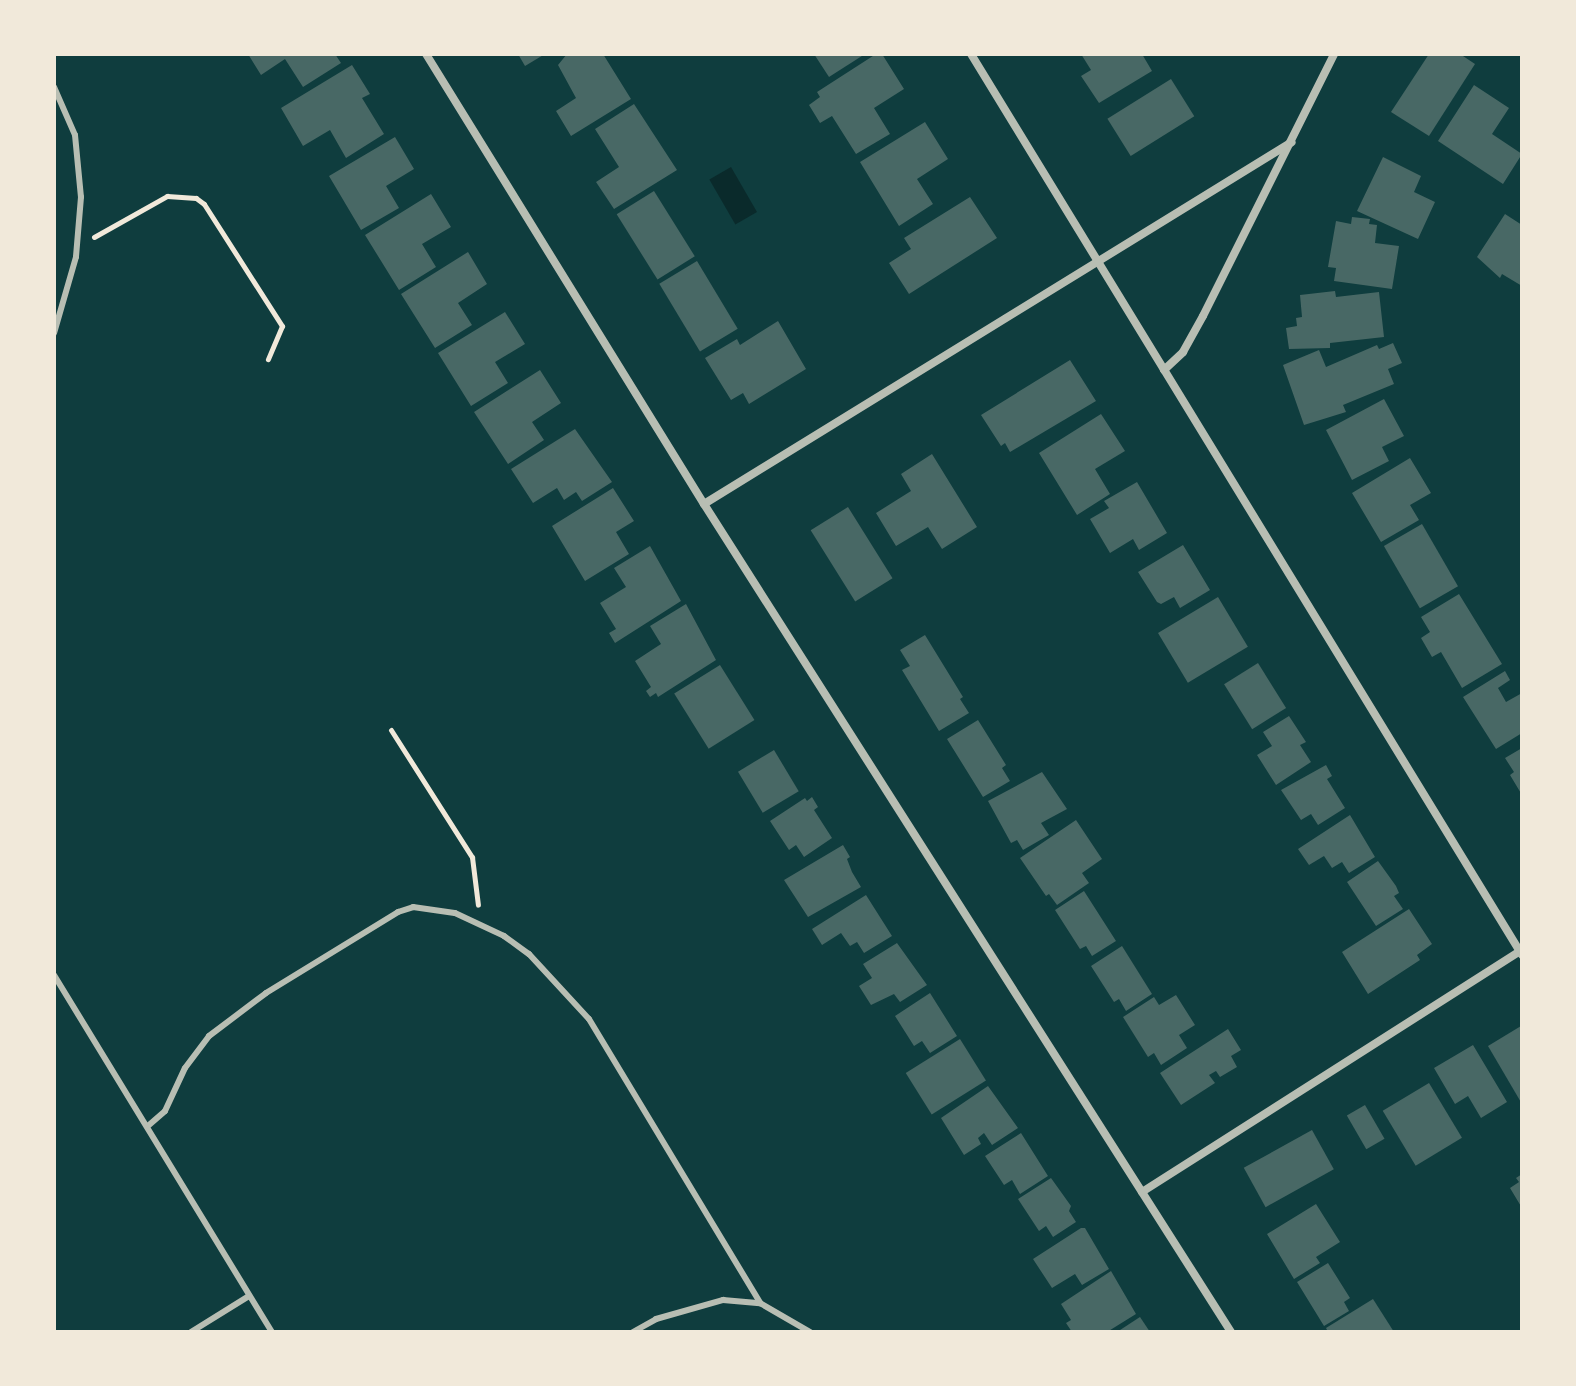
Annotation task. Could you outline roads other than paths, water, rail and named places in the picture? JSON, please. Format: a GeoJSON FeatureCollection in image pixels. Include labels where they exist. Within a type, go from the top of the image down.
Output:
{"type":"FeatureCollection","features":[{"type":"Feature","properties":{"kind":"street"},"geometry":{"type":"LineString","coordinates":[[426,54],[704,504],[1231,1332]]}},
{"type":"Feature","properties":{"kind":"street"},"geometry":{"type":"LineString","coordinates":[[971,54],[1521,952],[1142,1192]]}},
{"type":"Feature","properties":{"kind":"street"},"geometry":{"type":"LineString","coordinates":[[1164,370],[1183,352],[1334,54]]}},
{"type":"Feature","properties":{"kind":"street"},"geometry":{"type":"LineString","coordinates":[[704,504],[1292,142]]}},
{"type":"Feature","properties":{"kind":"lane"},"geometry":{"type":"LineString","coordinates":[[54,87],[75,135],[80,166],[78,243],[70,284],[54,333]]}},
{"type":"Feature","properties":{"kind":"lane"},"geometry":{"type":"LineString","coordinates":[[149,1125],[165,1111],[185,1068],[209,1036],[266,993],[398,912],[413,907],[432,909],[477,922],[529,954],[589,1019],[760,1303]]}},
{"type":"Feature","properties":{"kind":"lane"},"geometry":{"type":"LineString","coordinates":[[54,975],[149,1125],[272,1332]]}},
{"type":"Feature","properties":{"kind":"lane"},"geometry":{"type":"LineString","coordinates":[[191,1332],[249,1296]]}},
{"type":"Feature","properties":{"kind":"lane"},"geometry":{"type":"LineString","coordinates":[[633,1332],[688,1308],[723,1300],[760,1303],[810,1332]]}},
{"type":"Feature","properties":{"kind":"water"},"geometry":{"type":"Polygon","coordinates":[[[731,167],[757,212],[735,225],[709,180],[731,167]]]}}]}
